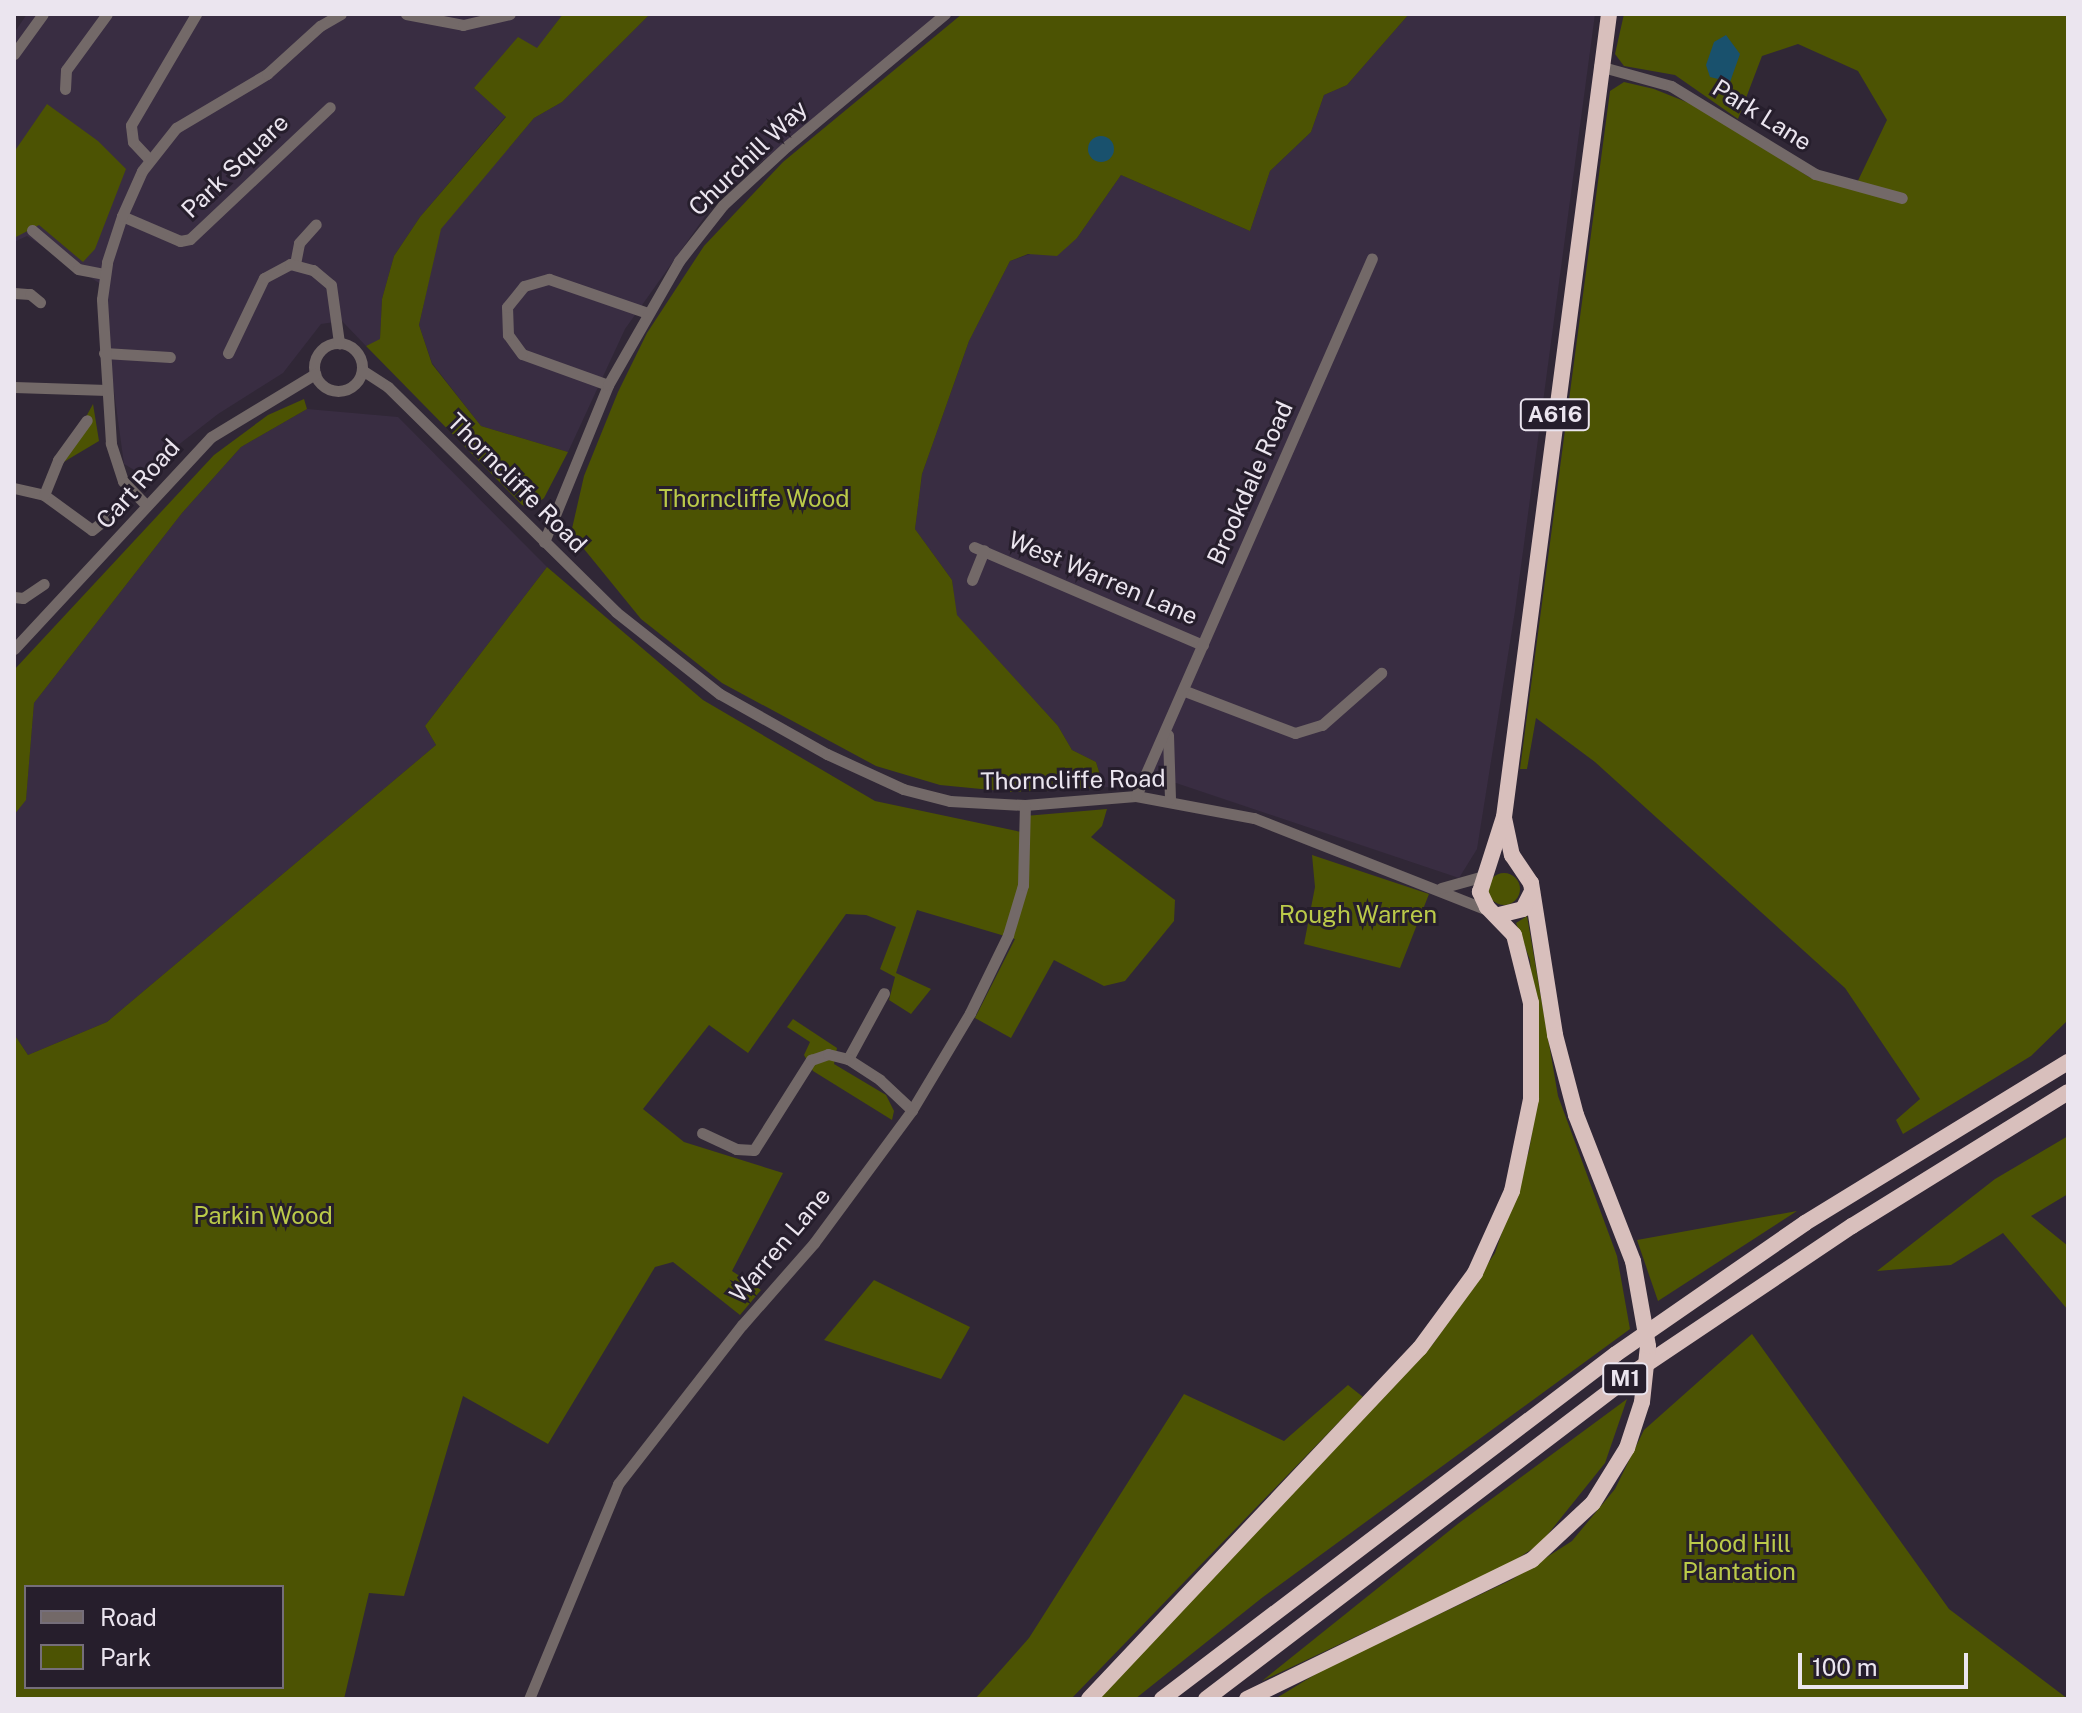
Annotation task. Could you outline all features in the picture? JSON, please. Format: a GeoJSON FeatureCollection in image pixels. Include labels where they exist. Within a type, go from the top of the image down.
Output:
{"type":"FeatureCollection","features":[{"type":"Feature","properties":{"kind":"highway","name":"A616"},"geometry":{"type":"LineString","coordinates":[[1495,913],[1480,892],[1504,817],[1599,66],[1609,14]]}},
{"type":"Feature","properties":{"kind":"highway","name":"A616"},"geometry":{"type":"LineString","coordinates":[[1504,817],[1519,868],[1532,891]]}},
{"type":"Feature","properties":{"kind":"highway"},"geometry":{"type":"LineString","coordinates":[[1485,875],[1502,864],[1519,868]]}},
{"type":"Feature","properties":{"kind":"highway"},"geometry":{"type":"LineString","coordinates":[[1495,913],[1523,909],[1532,891]]}},
{"type":"Feature","properties":{"kind":"highway","name":"M1"},"geometry":{"type":"LineString","coordinates":[[1247,1699],[1532,1560],[1593,1503],[1627,1448],[1642,1402],[1648,1346],[1633,1261],[1565,1073],[1532,891]]}},
{"type":"Feature","properties":{"kind":"highway"},"geometry":{"type":"LineString","coordinates":[[1089,1699],[1420,1348],[1487,1251],[1512,1191],[1525,1138],[1533,1068],[1527,969],[1514,935],[1495,913]]}},
{"type":"Feature","properties":{"kind":"highway","name":"M1"},"geometry":{"type":"LineString","coordinates":[[1162,1699],[1616,1354],[1805,1223],[2068,1062]]}},
{"type":"Feature","properties":{"kind":"highway","name":"M1"},"geometry":{"type":"LineString","coordinates":[[1206,1699],[1639,1369],[1852,1226],[2068,1092]]}},
{"type":"Feature","properties":{"kind":"street"},"geometry":{"type":"LineString","coordinates":[[14,54],[43,14]]}},
{"type":"Feature","properties":{"kind":"street"},"geometry":{"type":"LineString","coordinates":[[65,89],[66,70],[107,14]]}},
{"type":"Feature","properties":{"kind":"street"},"geometry":{"type":"LineString","coordinates":[[149,159],[133,142],[131,125],[196,14]]}},
{"type":"Feature","properties":{"kind":"street"},"geometry":{"type":"LineString","coordinates":[[146,505],[129,489],[115,464],[107,390],[104,274],[122,216],[149,159],[187,119],[267,74],[320,26],[341,14]]}},
{"type":"Feature","properties":{"kind":"street"},"geometry":{"type":"LineString","coordinates":[[406,14],[463,25],[492,22],[510,14]]}},
{"type":"Feature","properties":{"kind":"street","name":"Churchill Way"},"geometry":{"type":"LineString","coordinates":[[544,542],[608,385],[645,312],[723,205],[945,14]]}},
{"type":"Feature","properties":{"kind":"street","name":"Park Lane"},"geometry":{"type":"LineString","coordinates":[[1599,66],[1671,86],[1815,174],[1902,198]]}},
{"type":"Feature","properties":{"kind":"street","name":"Park Square"},"geometry":{"type":"LineString","coordinates":[[122,216],[180,241],[190,239],[330,107]]}},
{"type":"Feature","properties":{"kind":"street"},"geometry":{"type":"LineString","coordinates":[[295,264],[299,243],[316,224]]}},
{"type":"Feature","properties":{"kind":"street"},"geometry":{"type":"LineString","coordinates":[[32,230],[78,269],[104,274]]}},
{"type":"Feature","properties":{"kind":"street","name":"Brookdale Road"},"geometry":{"type":"LineString","coordinates":[[1136,796],[1185,691],[1372,258]]}},
{"type":"Feature","properties":{"kind":"street"},"geometry":{"type":"LineString","coordinates":[[228,353],[264,278],[273,269],[295,264],[313,270],[331,285],[339,343]]}},
{"type":"Feature","properties":{"kind":"street"},"geometry":{"type":"LineString","coordinates":[[608,385],[522,354],[508,335],[507,307],[524,286],[549,279],[645,312]]}},
{"type":"Feature","properties":{"kind":"street"},"geometry":{"type":"LineString","coordinates":[[14,293],[30,294],[40,302]]}},
{"type":"Feature","properties":{"kind":"street"},"geometry":{"type":"LineString","coordinates":[[339,343],[355,350],[362,370],[354,385],[340,391],[324,387],[315,374],[318,354],[339,343]]}},
{"type":"Feature","properties":{"kind":"street"},"geometry":{"type":"LineString","coordinates":[[104,353],[170,357]]}},
{"type":"Feature","properties":{"kind":"street","name":"Thorncliffe Road"},"geometry":{"type":"LineString","coordinates":[[362,370],[388,387],[544,542],[671,657],[770,725],[903,789],[950,801],[1025,805],[1136,796],[1170,799],[1254,818],[1441,888],[1495,913]]}},
{"type":"Feature","properties":{"kind":"street","name":"Cart Road"},"geometry":{"type":"LineString","coordinates":[[14,649],[211,437],[315,374]]}},
{"type":"Feature","properties":{"kind":"street"},"geometry":{"type":"LineString","coordinates":[[14,387],[107,390]]}},
{"type":"Feature","properties":{"kind":"street"},"geometry":{"type":"LineString","coordinates":[[44,495],[62,453],[87,420]]}},
{"type":"Feature","properties":{"kind":"street"},"geometry":{"type":"LineString","coordinates":[[14,488],[44,495],[88,529],[96,529],[108,517]]}},
{"type":"Feature","properties":{"kind":"street","name":"West Warren Lane"},"geometry":{"type":"LineString","coordinates":[[972,580],[979,549],[1203,645]]}},
{"type":"Feature","properties":{"kind":"street"},"geometry":{"type":"LineString","coordinates":[[14,597],[28,596],[44,584]]}},
{"type":"Feature","properties":{"kind":"street"},"geometry":{"type":"LineString","coordinates":[[1185,691],[1295,733],[1322,725],[1381,673]]}},
{"type":"Feature","properties":{"kind":"street","name":"Brookdale Road"},"geometry":{"type":"LineString","coordinates":[[1169,726],[1170,799]]}},
{"type":"Feature","properties":{"kind":"street","name":"Warren Lane"},"geometry":{"type":"LineString","coordinates":[[529,1699],[618,1484],[742,1325],[814,1243],[926,1089],[1008,935],[1023,885],[1025,805]]}},
{"type":"Feature","properties":{"kind":"street"},"geometry":{"type":"LineString","coordinates":[[1441,888],[1485,875]]}},
{"type":"Feature","properties":{"kind":"street"},"geometry":{"type":"LineString","coordinates":[[848,1059],[884,993]]}},
{"type":"Feature","properties":{"kind":"street"},"geometry":{"type":"LineString","coordinates":[[702,1133],[736,1149],[754,1150],[811,1060],[828,1054],[848,1059],[912,1110]]}},
{"type":"Feature","properties":{"kind":"shaded area"},"geometry":{"type":"Polygon","coordinates":[[[27,14],[563,14],[537,49],[474,88],[506,116],[420,217],[394,256],[382,299],[380,340],[366,346],[342,321],[321,324],[283,373],[218,414],[141,474],[124,464],[99,283],[27,236],[14,242],[14,33],[27,14]]]}},
{"type":"Feature","properties":{"kind":"shaded area"},"geometry":{"type":"Polygon","coordinates":[[[650,14],[947,14],[721,194],[625,329],[568,452],[481,426],[432,363],[419,325],[440,229],[534,118],[562,102],[650,14]]]}},
{"type":"Feature","properties":{"kind":"shaded area"},"geometry":{"type":"Polygon","coordinates":[[[1409,14],[1595,14],[1515,611],[1477,849],[1459,878],[1176,783],[1093,788],[1101,778],[1096,762],[1072,750],[1058,726],[956,615],[952,580],[915,529],[922,474],[969,341],[1010,261],[1077,238],[1121,175],[1250,231],[1270,171],[1311,132],[1324,95],[1347,85],[1409,14]]]}},
{"type":"Feature","properties":{"kind":"shaded area"},"geometry":{"type":"Polygon","coordinates":[[[307,409],[398,417],[547,567],[425,726],[436,745],[107,1022],[28,1055],[14,1034],[14,815],[26,799],[34,703],[182,513],[241,447],[307,409]]]}},
{"type":"Feature","properties":{"kind":"green space"},"geometry":{"type":"Polygon","coordinates":[[[563,14],[650,14],[562,102],[534,118],[441,229],[419,325],[432,364],[481,426],[568,452],[544,498],[531,508],[522,505],[366,346],[380,339],[382,299],[394,256],[420,217],[506,117],[474,88],[518,37],[537,48],[563,14]]]}},
{"type":"Feature","properties":{"kind":"green space","name":"Thorncliffe Wood"},"geometry":{"type":"Polygon","coordinates":[[[962,14],[1409,14],[1347,85],[1324,95],[1311,132],[1270,171],[1250,231],[1121,175],[1077,238],[1057,256],[1028,254],[1010,261],[969,341],[922,474],[915,529],[952,580],[957,615],[1058,726],[1072,750],[1096,762],[1101,778],[1093,788],[1012,792],[940,785],[876,766],[722,683],[641,619],[571,533],[584,476],[618,392],[647,333],[704,246],[783,162],[962,14]]]}},
{"type":"Feature","properties":{"kind":"green space"},"geometry":{"type":"Polygon","coordinates":[[[1624,14],[2068,14],[2068,1020],[2031,1056],[1903,1134],[1896,1120],[1920,1099],[1845,988],[1595,762],[1536,718],[1527,769],[1520,769],[1610,91],[1624,82],[1654,89],[1704,109],[1809,177],[1854,189],[1887,120],[1858,71],[1798,44],[1762,56],[1738,119],[1675,75],[1624,66],[1615,54],[1624,14]]]}},
{"type":"Feature","properties":{"kind":"green space"},"geometry":{"type":"Polygon","coordinates":[[[47,104],[98,141],[126,169],[95,249],[83,262],[39,225],[14,238],[14,152],[47,104]]]}},
{"type":"Feature","properties":{"kind":"green space"},"geometry":{"type":"Polygon","coordinates":[[[304,399],[307,409],[241,447],[182,513],[34,703],[26,800],[14,815],[14,670],[214,455],[268,415],[304,399]]]}},
{"type":"Feature","properties":{"kind":"green space"},"geometry":{"type":"Polygon","coordinates":[[[93,404],[99,441],[62,463],[87,415],[93,404]]]}},
{"type":"Feature","properties":{"kind":"green space","name":"Parkin Wood"},"geometry":{"type":"Polygon","coordinates":[[[547,567],[703,700],[875,801],[1026,833],[1025,816],[1107,809],[1102,826],[1091,837],[1175,900],[1174,921],[1125,981],[1104,986],[1054,960],[1011,1038],[975,1018],[1015,939],[917,910],[896,973],[931,989],[911,1014],[889,1000],[895,977],[880,969],[896,927],[866,915],[846,914],[748,1053],[709,1025],[643,1109],[684,1142],[783,1173],[732,1271],[761,1290],[740,1315],[673,1262],[655,1267],[548,1444],[463,1396],[404,1596],[369,1593],[344,1699],[14,1697],[14,1034],[28,1055],[107,1022],[436,745],[425,726],[547,567]]]}},
{"type":"Feature","properties":{"kind":"green space","name":"Rough Warren"},"geometry":{"type":"Polygon","coordinates":[[[1312,855],[1429,894],[1400,968],[1304,944],[1315,887],[1312,855]]]}},
{"type":"Feature","properties":{"kind":"green space"},"geometry":{"type":"Polygon","coordinates":[[[1504,873],[1515,878],[1520,889],[1515,900],[1504,905],[1493,900],[1488,889],[1493,878],[1504,873]]]}},
{"type":"Feature","properties":{"kind":"green space"},"geometry":{"type":"Polygon","coordinates":[[[1527,916],[1558,1096],[1617,1256],[1630,1329],[1263,1597],[1135,1699],[1097,1699],[1433,1344],[1495,1253],[1529,1151],[1539,1090],[1530,960],[1516,923],[1527,916]]]}},
{"type":"Feature","properties":{"kind":"green space"},"geometry":{"type":"Polygon","coordinates":[[[793,1019],[837,1048],[834,1064],[886,1095],[894,1111],[892,1120],[813,1071],[804,1055],[810,1042],[787,1027],[793,1019]]]}},
{"type":"Feature","properties":{"kind":"green space"},"geometry":{"type":"Polygon","coordinates":[[[2068,1136],[2068,1194],[2031,1216],[2068,1246],[2068,1310],[2003,1233],[1951,1265],[1877,1271],[1995,1179],[2068,1136]]]}},
{"type":"Feature","properties":{"kind":"green space"},"geometry":{"type":"Polygon","coordinates":[[[1797,1211],[1658,1301],[1637,1240],[1797,1211]]]}},
{"type":"Feature","properties":{"kind":"green space"},"geometry":{"type":"Polygon","coordinates":[[[874,1280],[970,1327],[941,1379],[824,1340],[874,1280]]]}},
{"type":"Feature","properties":{"kind":"green space","name":"Hood Hill Plantation"},"geometry":{"type":"Polygon","coordinates":[[[1752,1334],[1949,1609],[2068,1699],[1275,1699],[1324,1669],[1511,1580],[1572,1541],[1615,1489],[1644,1430],[1752,1334]]]}},
{"type":"Feature","properties":{"kind":"green space"},"geometry":{"type":"Polygon","coordinates":[[[1348,1385],[1363,1397],[1071,1699],[975,1699],[1029,1638],[1184,1394],[1284,1441],[1348,1385]]]}},
{"type":"Feature","properties":{"kind":"green space"},"geometry":{"type":"Polygon","coordinates":[[[1627,1399],[1605,1463],[1540,1544],[1509,1564],[1262,1681],[1459,1523],[1627,1399]]]}},
{"type":"Feature","properties":{"kind":"water"},"geometry":{"type":"Polygon","coordinates":[[[1726,35],[1740,54],[1730,82],[1710,77],[1706,65],[1714,42],[1726,35]]]}},
{"type":"Feature","properties":{"kind":"water"},"geometry":{"type":"Polygon","coordinates":[[[1101,136],[1110,140],[1114,149],[1110,158],[1101,162],[1092,158],[1088,149],[1092,140],[1101,136]]]}}]}
